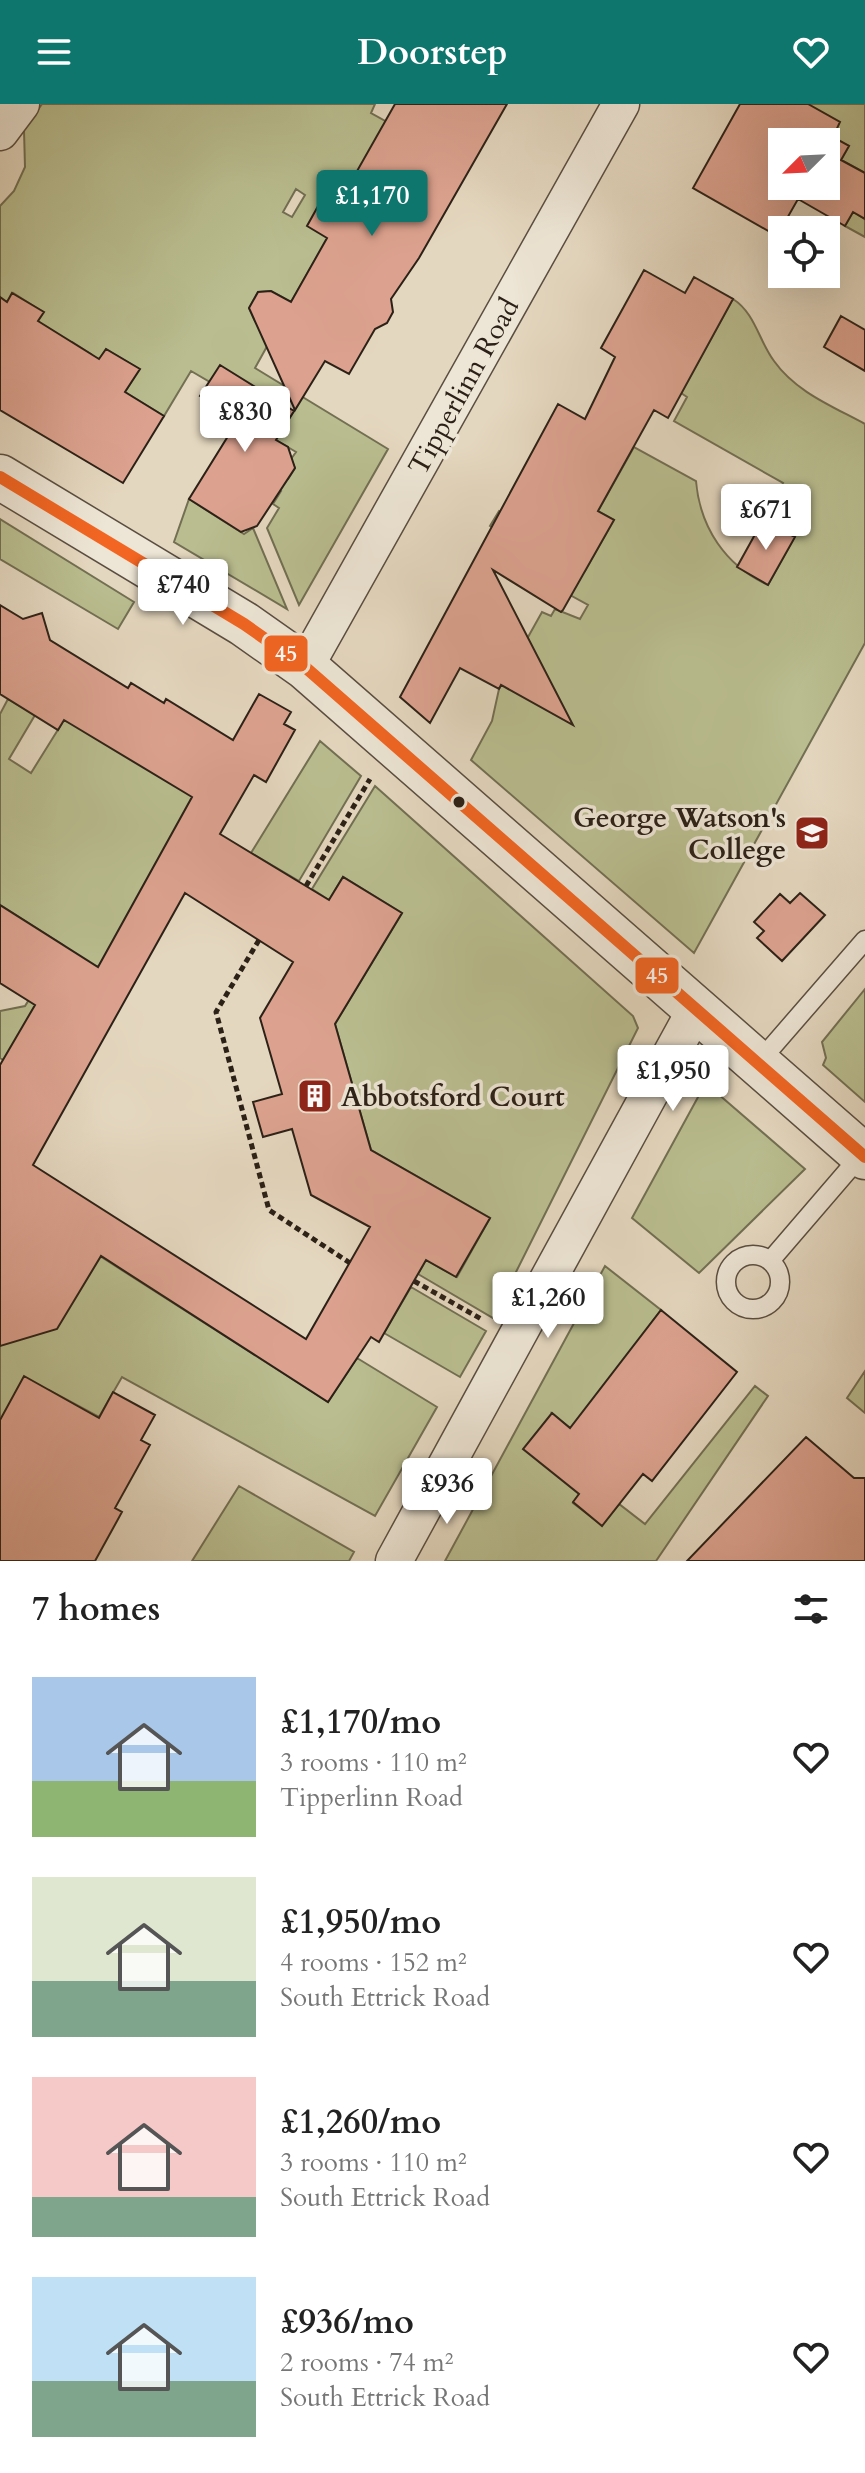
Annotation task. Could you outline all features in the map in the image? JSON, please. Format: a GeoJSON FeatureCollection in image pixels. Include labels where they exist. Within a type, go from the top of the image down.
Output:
{"type":"FeatureCollection","features":[{"type":"Feature","properties":{"kind":"street"},"geometry":{"type":"LineString","coordinates":[[0,132],[21,104]]}},
{"type":"Feature","properties":{"kind":"street","name":"Tipperlinn Road"},"geometry":{"type":"LineString","coordinates":[[305,667],[621,104]]}},
{"type":"Feature","properties":{"kind":"street"},"geometry":{"type":"LineString","coordinates":[[0,477],[244,624],[305,667],[864,1156]]}},
{"type":"Feature","properties":{"kind":"street"},"geometry":{"type":"LineString","coordinates":[[394,1561],[696,1009]]}},
{"type":"Feature","properties":{"kind":"lane"},"geometry":{"type":"LineString","coordinates":[[758,1063],[865,940]]}},
{"type":"Feature","properties":{"kind":"lane"},"geometry":{"type":"LineString","coordinates":[[770,1261],[864,1156]]}},
{"type":"Feature","properties":{"kind":"path"},"geometry":{"type":"LineString","coordinates":[[306,886],[353,809]]}},
{"type":"Feature","properties":{"kind":"path"},"geometry":{"type":"LineString","coordinates":[[259,940],[216,1012],[269,1210],[350,1263]]}},
{"type":"Feature","properties":{"kind":"path"},"geometry":{"type":"LineString","coordinates":[[414,1281],[490,1324]]}},
{"type":"Feature","properties":{"kind":"green space"},"geometry":{"type":"Polygon","coordinates":[[[42,104],[375,104],[371,113],[387,122],[365,187],[337,172],[328,189],[330,234],[291,302],[271,291],[258,292],[249,308],[255,321],[317,356],[270,341],[255,368],[388,449],[299,605],[267,528],[279,508],[273,504],[281,491],[274,487],[280,480],[288,479],[295,468],[291,459],[296,452],[276,440],[298,404],[278,391],[273,398],[210,382],[191,371],[164,416],[125,392],[139,369],[106,349],[92,372],[83,367],[91,354],[72,342],[30,335],[43,312],[13,293],[0,314],[0,206],[14,191],[25,167],[24,130],[42,104]],[[296,189],[283,212],[292,217],[305,195],[296,189]]]}},
{"type":"Feature","properties":{"kind":"green space"},"geometry":{"type":"Polygon","coordinates":[[[808,104],[865,104],[865,173],[841,160],[849,146],[840,141],[840,128],[826,128],[808,104]]]}},
{"type":"Feature","properties":{"kind":"green space"},"geometry":{"type":"Polygon","coordinates":[[[853,212],[865,219],[865,237],[845,226],[853,212]]]}},
{"type":"Feature","properties":{"kind":"green space"},"geometry":{"type":"Polygon","coordinates":[[[733,299],[752,319],[769,353],[783,372],[815,397],[865,424],[865,643],[694,953],[471,760],[492,721],[499,689],[542,612],[551,616],[555,609],[580,619],[588,605],[570,595],[520,543],[490,526],[499,511],[538,534],[534,543],[585,571],[614,520],[598,511],[634,447],[696,481],[703,514],[718,544],[740,567],[768,585],[794,538],[763,520],[783,483],[674,421],[687,397],[681,393],[733,299]]]}},
{"type":"Feature","properties":{"kind":"green space"},"geometry":{"type":"Polygon","coordinates":[[[189,499],[244,534],[253,528],[287,609],[174,542],[189,499]]]}},
{"type":"Feature","properties":{"kind":"green space"},"geometry":{"type":"Polygon","coordinates":[[[0,519],[134,602],[118,629],[0,559],[0,519]]]}},
{"type":"Feature","properties":{"kind":"green space"},"geometry":{"type":"Polygon","coordinates":[[[8,699],[35,715],[9,759],[31,773],[64,720],[200,785],[37,1079],[0,1058],[0,1011],[25,1006],[63,945],[0,905],[0,714],[8,699]]]}},
{"type":"Feature","properties":{"kind":"green space"},"geometry":{"type":"Polygon","coordinates":[[[320,741],[361,776],[299,881],[251,853],[320,741]]]}},
{"type":"Feature","properties":{"kind":"green space"},"geometry":{"type":"Polygon","coordinates":[[[375,786],[633,1016],[638,1028],[493,1318],[418,1274],[426,1260],[457,1277],[490,1218],[371,1150],[335,1024],[402,913],[343,877],[329,900],[312,889],[375,786]]]}},
{"type":"Feature","properties":{"kind":"green space"},"geometry":{"type":"Polygon","coordinates":[[[865,989],[865,1102],[823,1065],[826,1058],[822,1042],[865,989]]]}},
{"type":"Feature","properties":{"kind":"green space"},"geometry":{"type":"Polygon","coordinates":[[[710,1087],[805,1169],[699,1273],[632,1218],[703,1088],[710,1087]]]}},
{"type":"Feature","properties":{"kind":"green space"},"geometry":{"type":"Polygon","coordinates":[[[92,1251],[328,1402],[357,1358],[437,1407],[375,1516],[122,1377],[99,1417],[49,1390],[38,1408],[0,1420],[0,1343],[92,1251]]]}},
{"type":"Feature","properties":{"kind":"green space"},"geometry":{"type":"Polygon","coordinates":[[[605,1266],[661,1310],[573,1430],[552,1414],[579,1494],[573,1503],[602,1525],[619,1504],[645,1524],[755,1386],[768,1396],[656,1561],[445,1561],[605,1266]]]}},
{"type":"Feature","properties":{"kind":"green space"},"geometry":{"type":"Polygon","coordinates":[[[411,1287],[486,1331],[460,1377],[384,1333],[411,1287]]]}},
{"type":"Feature","properties":{"kind":"green space"},"geometry":{"type":"Polygon","coordinates":[[[865,1371],[865,1413],[847,1398],[865,1371]]]}},
{"type":"Feature","properties":{"kind":"green space"},"geometry":{"type":"Polygon","coordinates":[[[239,1486],[354,1552],[349,1561],[192,1561],[239,1486]]]}},
{"type":"Feature","properties":{"kind":"building"},"geometry":{"type":"Polygon","coordinates":[[[395,104],[507,104],[419,258],[391,299],[393,312],[387,323],[375,329],[349,374],[325,361],[295,410],[249,308],[258,292],[271,291],[291,302],[327,238],[307,226],[337,172],[352,180],[395,104]]]}},
{"type":"Feature","properties":{"kind":"building"},"geometry":{"type":"Polygon","coordinates":[[[740,104],[808,104],[840,122],[837,128],[768,128],[768,200],[797,200],[788,216],[768,216],[768,231],[693,188],[740,104]]]}},
{"type":"Feature","properties":{"kind":"building"},"geometry":{"type":"Polygon","coordinates":[[[840,141],[849,146],[841,160],[865,173],[865,219],[853,212],[845,226],[840,223],[840,216],[828,216],[800,200],[840,200],[840,141]]]}},
{"type":"Feature","properties":{"kind":"building"},"geometry":{"type":"Polygon","coordinates":[[[644,270],[685,293],[694,277],[733,299],[668,418],[654,410],[598,511],[614,520],[563,610],[561,612],[493,570],[573,725],[501,685],[499,689],[460,668],[430,723],[400,697],[558,404],[585,419],[615,357],[601,348],[644,270]]]}},
{"type":"Feature","properties":{"kind":"building"},"geometry":{"type":"Polygon","coordinates":[[[12,293],[44,312],[38,321],[99,359],[106,349],[140,369],[125,392],[164,416],[123,483],[0,410],[0,297],[7,302],[12,293]]]}},
{"type":"Feature","properties":{"kind":"building"},"geometry":{"type":"Polygon","coordinates":[[[841,316],[865,330],[865,371],[824,347],[841,316]]]}},
{"type":"Feature","properties":{"kind":"building"},"geometry":{"type":"Polygon","coordinates":[[[220,365],[294,411],[276,440],[288,447],[295,468],[257,526],[241,532],[189,499],[238,420],[200,396],[220,365]]]}},
{"type":"Feature","properties":{"kind":"building"},"geometry":{"type":"Polygon","coordinates":[[[763,520],[795,537],[768,585],[737,567],[763,520]]]}},
{"type":"Feature","properties":{"kind":"building"},"geometry":{"type":"Polygon","coordinates":[[[0,605],[23,619],[42,613],[50,640],[128,688],[131,683],[164,703],[166,699],[233,740],[259,694],[291,712],[284,724],[295,730],[266,782],[254,775],[220,834],[329,900],[343,877],[402,913],[335,1024],[371,1150],[490,1218],[456,1277],[426,1260],[379,1342],[371,1337],[328,1402],[101,1256],[57,1329],[0,1346],[0,1065],[35,1005],[0,983],[0,905],[98,967],[192,797],[64,720],[58,730],[0,694],[0,605]],[[185,893],[33,1165],[306,1339],[370,1227],[311,1195],[292,1129],[263,1137],[253,1102],[282,1094],[260,1018],[293,962],[185,893]]]}},
{"type":"Feature","properties":{"kind":"building"},"geometry":{"type":"Polygon","coordinates":[[[800,893],[825,915],[782,961],[757,938],[764,931],[754,922],[780,894],[790,903],[800,893]]]}},
{"type":"Feature","properties":{"kind":"building"},"geometry":{"type":"Polygon","coordinates":[[[661,1310],[737,1372],[652,1481],[643,1474],[602,1526],[573,1502],[579,1494],[523,1449],[552,1413],[570,1428],[661,1310]]]}},
{"type":"Feature","properties":{"kind":"building"},"geometry":{"type":"Polygon","coordinates":[[[24,1376],[99,1418],[113,1392],[155,1415],[141,1440],[150,1445],[115,1508],[122,1512],[95,1561],[0,1561],[0,1420],[24,1376]]]}},
{"type":"Feature","properties":{"kind":"building"},"geometry":{"type":"Polygon","coordinates":[[[806,1437],[854,1478],[865,1478],[865,1561],[687,1561],[806,1437]]]}},
{"type":"Feature","properties":{"kind":"transit line","name":"45"},"geometry":{"type":"LineString","coordinates":[[0,477],[244,624],[305,667],[865,1157]]}},
{"type":"Feature","properties":{"kind":"place","name":"George Watson's College"},"geometry":{"type":"Point","coordinates":[812,833]}},
{"type":"Feature","properties":{"kind":"place","name":"Abbotsford Court"},"geometry":{"type":"Point","coordinates":[315,1096]}}]}
